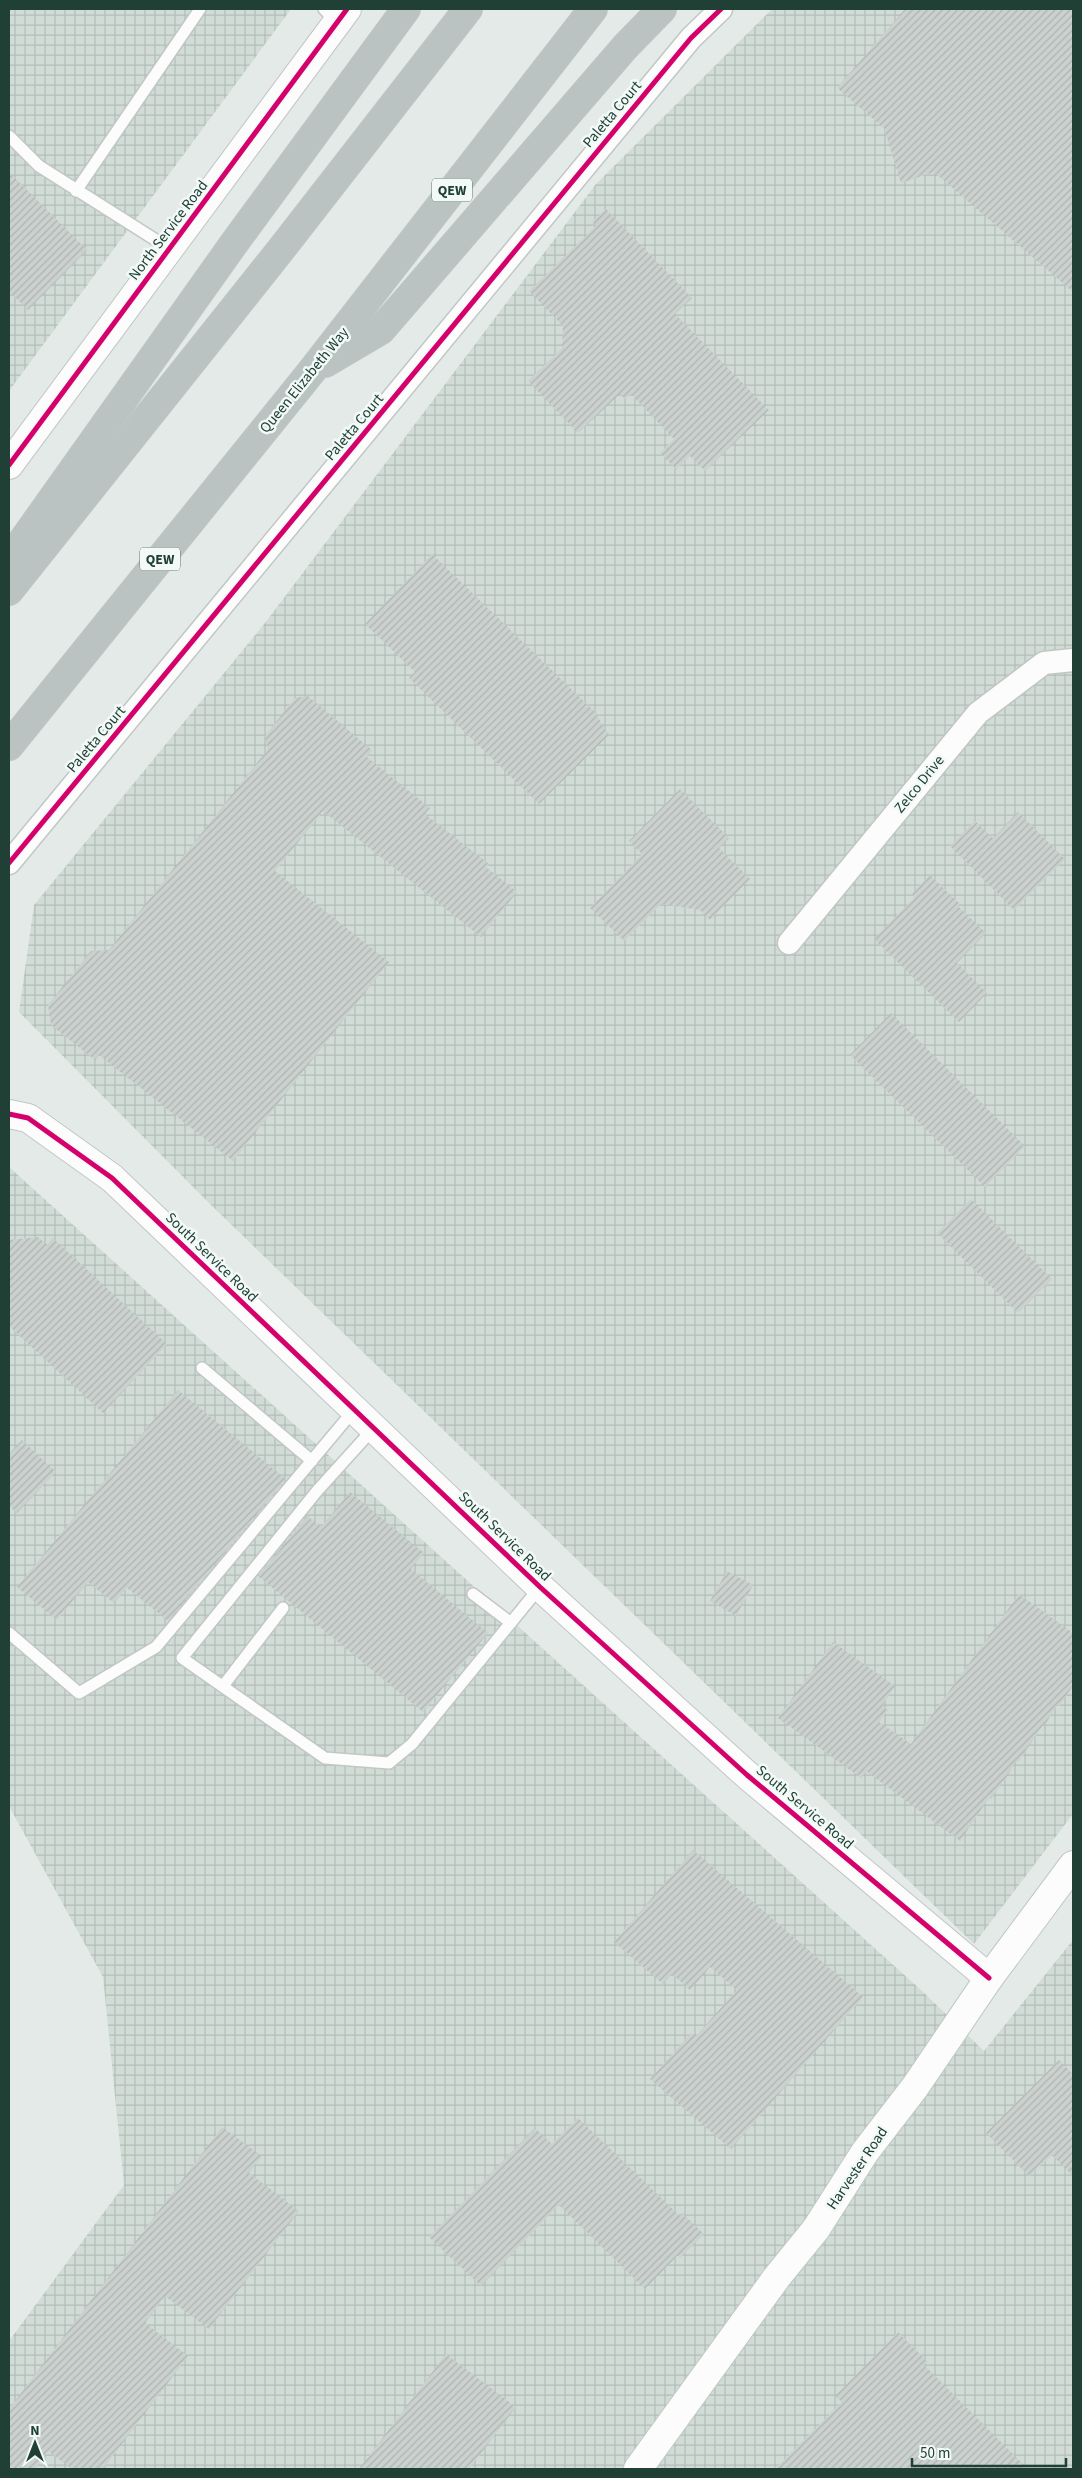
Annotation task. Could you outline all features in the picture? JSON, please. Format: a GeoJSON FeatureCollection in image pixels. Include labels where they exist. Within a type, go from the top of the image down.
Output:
{"type":"FeatureCollection","features":[{"type":"Feature","properties":{"kind":"highway"},"geometry":{"type":"LineString","coordinates":[[9,560],[229,250],[406,9]]}},
{"type":"Feature","properties":{"kind":"highway"},"geometry":{"type":"LineString","coordinates":[[9,591],[279,252],[468,9]]}},
{"type":"Feature","properties":{"kind":"highway","name":"Queen Elizabeth Way"},"geometry":{"type":"LineString","coordinates":[[9,746],[311,372],[593,9]]}},
{"type":"Feature","properties":{"kind":"highway"},"geometry":{"type":"LineString","coordinates":[[311,372],[381,330],[625,47],[662,9]]}},
{"type":"Feature","properties":{"kind":"street","name":"Paletta Court"},"geometry":{"type":"LineString","coordinates":[[9,863],[691,38],[721,9]]}},
{"type":"Feature","properties":{"kind":"street","name":"North Service Road"},"geometry":{"type":"LineString","coordinates":[[9,465],[170,249],[336,13]]}},
{"type":"Feature","properties":{"kind":"street","name":"Zelco Drive"},"geometry":{"type":"LineString","coordinates":[[789,943],[978,713],[1044,663],[1073,660]]}},
{"type":"Feature","properties":{"kind":"street","name":"South Service Road"},"geometry":{"type":"LineString","coordinates":[[9,1114],[28,1118],[112,1178],[540,1587],[747,1775],[988,1978]]}},
{"type":"Feature","properties":{"kind":"street","name":"Harvester Road"},"geometry":{"type":"LineString","coordinates":[[638,2469],[777,2277],[816,2229],[865,2152],[914,2087],[988,1978],[1073,1865]]}},
{"type":"Feature","properties":{"kind":"lane"},"geometry":{"type":"LineString","coordinates":[[76,191],[200,9]]}},
{"type":"Feature","properties":{"kind":"lane"},"geometry":{"type":"LineString","coordinates":[[9,136],[39,166],[170,249]]}},
{"type":"Feature","properties":{"kind":"lane"},"geometry":{"type":"LineString","coordinates":[[202,1368],[312,1461]]}},
{"type":"Feature","properties":{"kind":"lane"},"geometry":{"type":"LineString","coordinates":[[9,1633],[79,1693],[156,1647],[354,1410]]}},
{"type":"Feature","properties":{"kind":"lane"},"geometry":{"type":"LineString","coordinates":[[374,1428],[317,1491],[182,1658],[325,1758],[389,1763],[412,1744],[540,1587]]}},
{"type":"Feature","properties":{"kind":"lane"},"geometry":{"type":"LineString","coordinates":[[473,1594],[511,1623]]}},
{"type":"Feature","properties":{"kind":"lane"},"geometry":{"type":"LineString","coordinates":[[223,1686],[283,1608]]}},
{"type":"Feature","properties":{"kind":"shaded area"},"geometry":{"type":"Polygon","coordinates":[[[9,9],[291,9],[9,391],[9,9]]]}},
{"type":"Feature","properties":{"kind":"shaded area"},"geometry":{"type":"Polygon","coordinates":[[[772,9],[1073,9],[1073,1814],[974,1944],[210,1204],[19,1012],[34,905],[265,623],[596,184],[772,9]]]}},
{"type":"Feature","properties":{"kind":"shaded area"},"geometry":{"type":"Polygon","coordinates":[[[9,1167],[921,1990],[984,2051],[1073,1940],[1073,2469],[9,2469],[9,2341],[124,2185],[103,1977],[9,1806],[9,1167]]]}},
{"type":"Feature","properties":{"kind":"building"},"geometry":{"type":"Polygon","coordinates":[[[905,9],[1073,9],[1073,292],[934,172],[901,183],[884,128],[837,88],[905,9]]]}},
{"type":"Feature","properties":{"kind":"building"},"geometry":{"type":"Polygon","coordinates":[[[9,172],[87,250],[28,310],[9,291],[9,172]]]}},
{"type":"Feature","properties":{"kind":"building"},"geometry":{"type":"Polygon","coordinates":[[[606,209],[692,298],[675,314],[769,410],[705,471],[690,456],[676,469],[660,453],[674,439],[631,394],[625,399],[620,394],[578,433],[528,381],[562,348],[563,326],[529,291],[596,226],[592,222],[606,209]]]}},
{"type":"Feature","properties":{"kind":"building"},"geometry":{"type":"Polygon","coordinates":[[[432,554],[594,711],[609,735],[539,804],[409,678],[415,672],[365,624],[432,554]]]}},
{"type":"Feature","properties":{"kind":"building"},"geometry":{"type":"Polygon","coordinates":[[[308,696],[372,750],[367,757],[430,808],[425,814],[489,864],[486,867],[517,892],[481,937],[323,811],[275,871],[389,962],[233,1161],[99,1055],[95,1060],[51,1025],[48,1005],[91,951],[109,950],[268,749],[265,736],[295,698],[308,696]]]}},
{"type":"Feature","properties":{"kind":"building"},"geometry":{"type":"Polygon","coordinates":[[[680,789],[729,838],[719,848],[750,879],[710,920],[700,910],[661,904],[624,941],[590,908],[642,854],[629,841],[680,789]]]}},
{"type":"Feature","properties":{"kind":"building"},"geometry":{"type":"Polygon","coordinates":[[[1018,812],[1065,859],[1014,910],[950,846],[975,821],[993,838],[1018,812]]]}},
{"type":"Feature","properties":{"kind":"building"},"geometry":{"type":"Polygon","coordinates":[[[930,875],[986,933],[957,963],[987,993],[959,1022],[874,939],[915,897],[912,894],[930,875]]]}},
{"type":"Feature","properties":{"kind":"building"},"geometry":{"type":"Polygon","coordinates":[[[891,1013],[1025,1146],[985,1187],[850,1055],[891,1013]]]}},
{"type":"Feature","properties":{"kind":"building"},"geometry":{"type":"Polygon","coordinates":[[[971,1199],[1052,1279],[1018,1313],[937,1233],[971,1199]]]}},
{"type":"Feature","properties":{"kind":"building"},"geometry":{"type":"Polygon","coordinates":[[[38,1237],[47,1245],[53,1238],[167,1344],[103,1413],[9,1326],[9,1240],[38,1237]]]}},
{"type":"Feature","properties":{"kind":"building"},"geometry":{"type":"Polygon","coordinates":[[[178,1390],[286,1479],[168,1621],[127,1588],[114,1603],[88,1582],[57,1620],[17,1587],[178,1390]]]}},
{"type":"Feature","properties":{"kind":"building"},"geometry":{"type":"Polygon","coordinates":[[[22,1440],[56,1472],[17,1513],[9,1506],[9,1454],[22,1440]]]}},
{"type":"Feature","properties":{"kind":"building"},"geometry":{"type":"Polygon","coordinates":[[[350,1492],[424,1553],[411,1569],[488,1633],[423,1712],[258,1576],[307,1516],[321,1527],[350,1492]]]}},
{"type":"Feature","properties":{"kind":"building"},"geometry":{"type":"Polygon","coordinates":[[[727,1571],[753,1585],[736,1616],[710,1601],[727,1571]]]}},
{"type":"Feature","properties":{"kind":"building"},"geometry":{"type":"Polygon","coordinates":[[[1019,1594],[1073,1633],[1073,1686],[1059,1706],[1057,1705],[1018,1762],[1016,1761],[1004,1782],[991,1799],[989,1798],[960,1841],[866,1771],[861,1778],[778,1718],[833,1642],[895,1686],[882,1706],[888,1710],[879,1722],[911,1744],[1019,1594]]]}},
{"type":"Feature","properties":{"kind":"building"},"geometry":{"type":"Polygon","coordinates":[[[693,1850],[863,1997],[731,2149],[650,2079],[691,2033],[695,2037],[737,1990],[710,1967],[690,1990],[672,1974],[663,1984],[614,1942],[693,1850]]]}},
{"type":"Feature","properties":{"kind":"building"},"geometry":{"type":"Polygon","coordinates":[[[1059,2060],[1073,2074],[1073,2176],[1052,2155],[1029,2176],[986,2133],[1059,2060]]]}},
{"type":"Feature","properties":{"kind":"building"},"geometry":{"type":"Polygon","coordinates":[[[578,2118],[680,2216],[682,2213],[704,2234],[680,2258],[678,2255],[645,2289],[559,2205],[481,2286],[429,2237],[535,2128],[552,2144],[578,2118]]]}},
{"type":"Feature","properties":{"kind":"building"},"geometry":{"type":"Polygon","coordinates":[[[222,2127],[262,2156],[249,2173],[299,2211],[209,2329],[165,2296],[145,2323],[188,2356],[103,2469],[72,2469],[48,2451],[35,2469],[9,2469],[9,2409],[222,2127]]]}},
{"type":"Feature","properties":{"kind":"building"},"geometry":{"type":"Polygon","coordinates":[[[898,2332],[928,2362],[924,2365],[1028,2469],[775,2469],[842,2402],[835,2396],[898,2332]]]}},
{"type":"Feature","properties":{"kind":"building"},"geometry":{"type":"Polygon","coordinates":[[[446,2354],[516,2407],[469,2469],[359,2469],[446,2354]]]}},
{"type":"Feature","properties":{"kind":"cycle path"},"geometry":{"type":"LineString","coordinates":[[9,465],[347,9]]}},
{"type":"Feature","properties":{"kind":"cycle path"},"geometry":{"type":"LineString","coordinates":[[9,863],[691,38],[721,9]]}},
{"type":"Feature","properties":{"kind":"cycle path"},"geometry":{"type":"LineString","coordinates":[[9,1114],[28,1118],[112,1178],[540,1587],[747,1775],[989,1978]]}}]}
